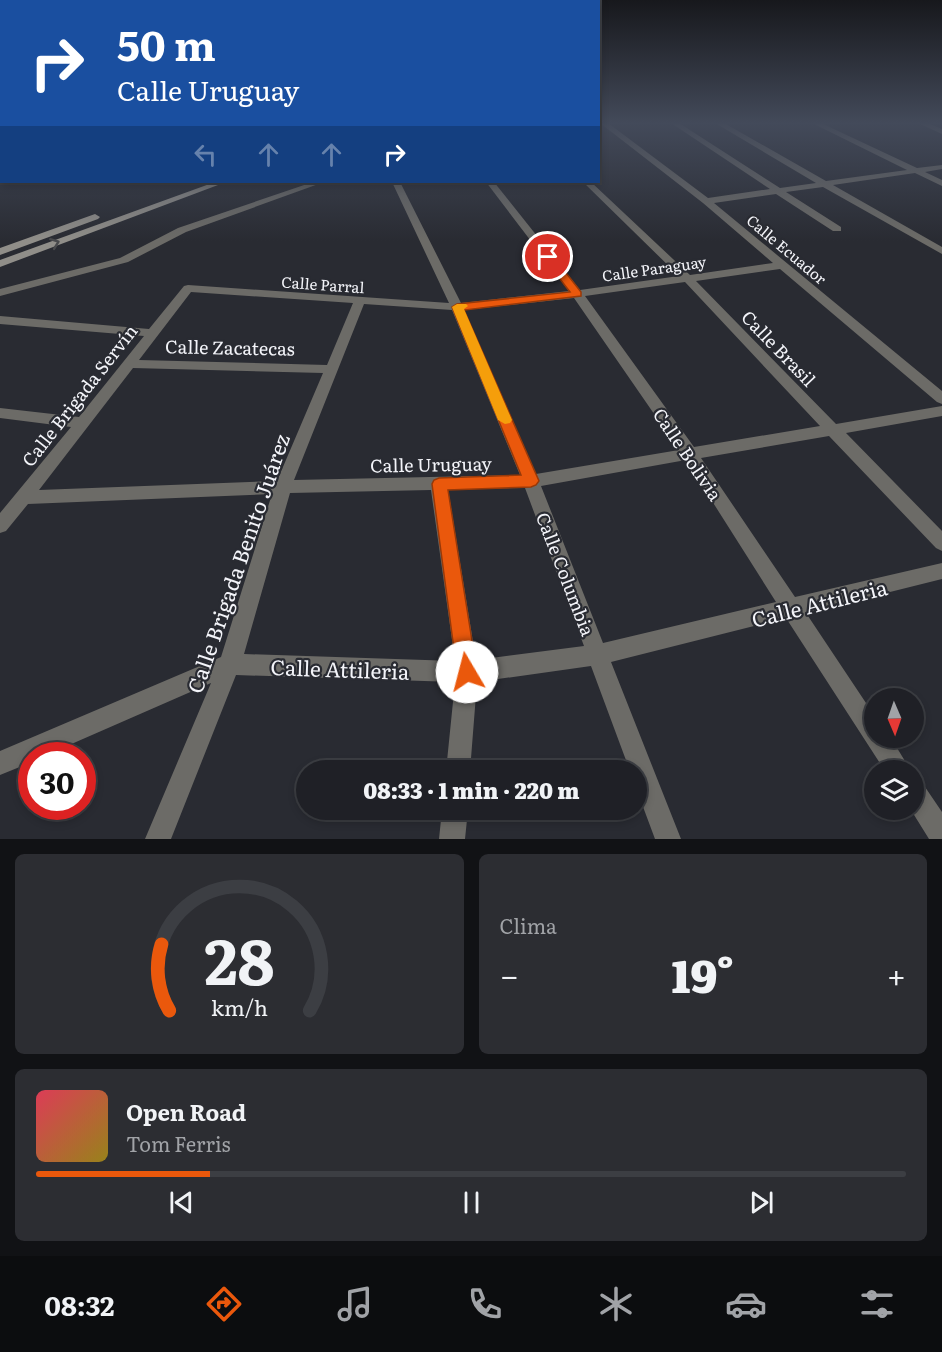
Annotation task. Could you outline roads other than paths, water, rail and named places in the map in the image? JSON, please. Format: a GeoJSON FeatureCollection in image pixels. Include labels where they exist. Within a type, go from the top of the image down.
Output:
{"type":"FeatureCollection","features":[{"type":"Feature","properties":{"kind":"main road"},"geometry":{"type":"LineString","coordinates":[[0,252],[194,183]]}},
{"type":"Feature","properties":{"kind":"main road"},"geometry":{"type":"LineString","coordinates":[[0,264],[219,183]]}},
{"type":"Feature","properties":{"kind":"street","name":"Calle Ecuador"},"geometry":{"type":"LineString","coordinates":[[655,162],[706,201],[942,399]]}},
{"type":"Feature","properties":{"kind":"street"},"geometry":{"type":"LineString","coordinates":[[735,162],[837,229]]}},
{"type":"Feature","properties":{"kind":"street"},"geometry":{"type":"LineString","coordinates":[[786,162],[942,251]]}},
{"type":"Feature","properties":{"kind":"street"},"geometry":{"type":"LineString","coordinates":[[898,162],[942,183]]}},
{"type":"Feature","properties":{"kind":"street"},"geometry":{"type":"LineString","coordinates":[[706,201],[942,167]]}},
{"type":"Feature","properties":{"kind":"street"},"geometry":{"type":"LineString","coordinates":[[0,293],[124,260],[182,230],[317,183]]}},
{"type":"Feature","properties":{"kind":"street","name":"Calle Columbia"},"geometry":{"type":"LineString","coordinates":[[396,183],[457,307],[531,481],[668,839]]}},
{"type":"Feature","properties":{"kind":"street","name":"Calle Bolivia"},"geometry":{"type":"LineString","coordinates":[[491,183],[577,294],[691,455],[790,609],[864,718]]}},
{"type":"Feature","properties":{"kind":"street","name":"Calle Brasil"},"geometry":{"type":"LineString","coordinates":[[588,183],[687,278],[942,543]]}},
{"type":"Feature","properties":{"kind":"street","name":"Calle Paraguay"},"geometry":{"type":"LineString","coordinates":[[457,307],[577,294],[783,265]]}},
{"type":"Feature","properties":{"kind":"street","name":"Calle Parral"},"geometry":{"type":"LineString","coordinates":[[188,288],[359,302],[457,307]]}},
{"type":"Feature","properties":{"kind":"street","name":"Calle Brigada Servín"},"geometry":{"type":"LineString","coordinates":[[0,526],[188,288]]}},
{"type":"Feature","properties":{"kind":"street","name":"Calle Brigada Benito Juárez"},"geometry":{"type":"LineString","coordinates":[[158,839],[230,664],[283,487],[359,302]]}},
{"type":"Feature","properties":{"kind":"street"},"geometry":{"type":"LineString","coordinates":[[0,320],[153,333]]}},
{"type":"Feature","properties":{"kind":"street","name":"Calle Zacatecas"},"geometry":{"type":"LineString","coordinates":[[128,364],[331,369]]}},
{"type":"Feature","properties":{"kind":"street","name":"Calle Uruguay"},"geometry":{"type":"LineString","coordinates":[[24,497],[283,487],[531,481],[942,411]]}},
{"type":"Feature","properties":{"kind":"street"},"geometry":{"type":"LineString","coordinates":[[0,413],[83,423]]}},
{"type":"Feature","properties":{"kind":"street"},"geometry":{"type":"LineString","coordinates":[[439,484],[467,672],[459,760]]}},
{"type":"Feature","properties":{"kind":"street","name":"Calle Attileria"},"geometry":{"type":"LineString","coordinates":[[0,763],[230,664],[467,672],[597,655],[942,571]]}},
{"type":"Feature","properties":{"kind":"street"},"geometry":{"type":"LineString","coordinates":[[924,808],[942,835]]}},
{"type":"Feature","properties":{"kind":"street"},"geometry":{"type":"LineString","coordinates":[[452,839],[454,820]]}}]}
